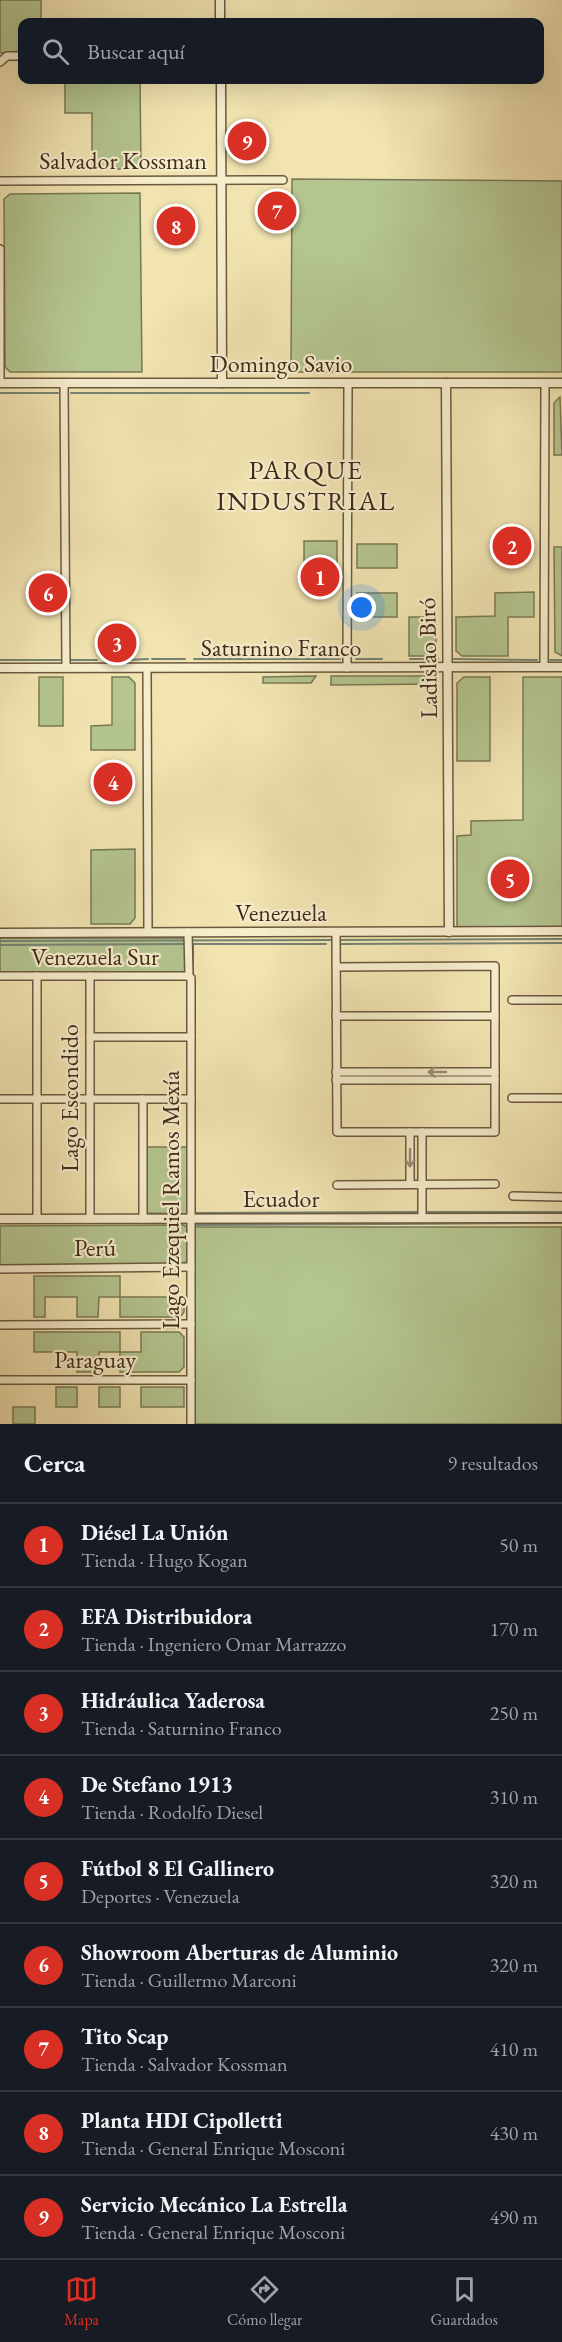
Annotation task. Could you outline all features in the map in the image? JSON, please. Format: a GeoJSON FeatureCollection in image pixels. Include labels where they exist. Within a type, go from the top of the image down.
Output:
{"type":"FeatureCollection","features":[{"type":"Feature","properties":{"kind":"street"},"geometry":{"type":"LineString","coordinates":[[220,0],[220,18]]}},
{"type":"Feature","properties":{"kind":"street"},"geometry":{"type":"LineString","coordinates":[[1,61],[18,57]]}},
{"type":"Feature","properties":{"kind":"street"},"geometry":{"type":"LineString","coordinates":[[221,84],[222,383]]}},
{"type":"Feature","properties":{"kind":"street","name":"Salvador Kossman"},"geometry":{"type":"LineString","coordinates":[[0,181],[283,180]]}},
{"type":"Feature","properties":{"kind":"street"},"geometry":{"type":"LineString","coordinates":[[0,249],[0,383]]}},
{"type":"Feature","properties":{"kind":"street","name":"Domingo Savio"},"geometry":{"type":"LineString","coordinates":[[0,383],[562,383]]}},
{"type":"Feature","properties":{"kind":"street"},"geometry":{"type":"LineString","coordinates":[[64,383],[66,668]]}},
{"type":"Feature","properties":{"kind":"street"},"geometry":{"type":"LineString","coordinates":[[347,668],[348,383]]}},
{"type":"Feature","properties":{"kind":"street","name":"Ladislao Biró"},"geometry":{"type":"LineString","coordinates":[[446,383],[449,932]]}},
{"type":"Feature","properties":{"kind":"street"},"geometry":{"type":"LineString","coordinates":[[544,667],[545,383]]}},
{"type":"Feature","properties":{"kind":"street","name":"Saturnino Franco"},"geometry":{"type":"LineString","coordinates":[[0,668],[562,667]]}},
{"type":"Feature","properties":{"kind":"street"},"geometry":{"type":"LineString","coordinates":[[147,668],[148,932]]}},
{"type":"Feature","properties":{"kind":"street","name":"Venezuela"},"geometry":{"type":"LineString","coordinates":[[0,933],[562,931]]}},
{"type":"Feature","properties":{"kind":"street","name":"Lago Ezequiel Ramos Mexía"},"geometry":{"type":"LineString","coordinates":[[188,932],[191,1037],[191,1424]]}},
{"type":"Feature","properties":{"kind":"street"},"geometry":{"type":"LineString","coordinates":[[336,932],[336,967],[336,1016],[336,1072],[336,1080],[337,1132],[495,1132],[495,966],[336,967]]}},
{"type":"Feature","properties":{"kind":"street","name":"Venezuela Sur"},"geometry":{"type":"LineString","coordinates":[[0,976],[190,977]]}},
{"type":"Feature","properties":{"kind":"street"},"geometry":{"type":"LineString","coordinates":[[37,976],[37,1219]]}},
{"type":"Feature","properties":{"kind":"street","name":"Lago Escondido"},"geometry":{"type":"LineString","coordinates":[[90,976],[90,1219]]}},
{"type":"Feature","properties":{"kind":"street"},"geometry":{"type":"LineString","coordinates":[[512,1000],[562,1000]]}},
{"type":"Feature","properties":{"kind":"street"},"geometry":{"type":"LineString","coordinates":[[336,1016],[495,1016]]}},
{"type":"Feature","properties":{"kind":"street"},"geometry":{"type":"LineString","coordinates":[[90,1036],[191,1037]]}},
{"type":"Feature","properties":{"kind":"street"},"geometry":{"type":"LineString","coordinates":[[336,1072],[495,1076]]}},
{"type":"Feature","properties":{"kind":"street"},"geometry":{"type":"LineString","coordinates":[[336,1080],[495,1076]]}},
{"type":"Feature","properties":{"kind":"street"},"geometry":{"type":"LineString","coordinates":[[512,1098],[562,1098]]}},
{"type":"Feature","properties":{"kind":"street"},"geometry":{"type":"LineString","coordinates":[[0,1099],[191,1099]]}},
{"type":"Feature","properties":{"kind":"street"},"geometry":{"type":"LineString","coordinates":[[143,1099],[143,1219]]}},
{"type":"Feature","properties":{"kind":"street"},"geometry":{"type":"LineString","coordinates":[[410,1132],[410,1184]]}},
{"type":"Feature","properties":{"kind":"street"},"geometry":{"type":"LineString","coordinates":[[422,1132],[422,1218]]}},
{"type":"Feature","properties":{"kind":"street"},"geometry":{"type":"LineString","coordinates":[[337,1185],[495,1184]]}},
{"type":"Feature","properties":{"kind":"street"},"geometry":{"type":"LineString","coordinates":[[513,1197],[562,1197]]}},
{"type":"Feature","properties":{"kind":"street","name":"Ecuador"},"geometry":{"type":"LineString","coordinates":[[0,1219],[562,1218]]}},
{"type":"Feature","properties":{"kind":"street","name":"Perú"},"geometry":{"type":"LineString","coordinates":[[0,1269],[191,1267]]}},
{"type":"Feature","properties":{"kind":"street"},"geometry":{"type":"LineString","coordinates":[[0,1325],[191,1324]]}},
{"type":"Feature","properties":{"kind":"street","name":"Paraguay"},"geometry":{"type":"LineString","coordinates":[[0,1380],[191,1380]]}},
{"type":"Feature","properties":{"kind":"green space"},"geometry":{"type":"Polygon","coordinates":[[[0,0],[41,0],[41,18],[18,18],[18,51],[0,53],[0,0]]]}},
{"type":"Feature","properties":{"kind":"green space"},"geometry":{"type":"Polygon","coordinates":[[[65,84],[140,84],[141,169],[92,169],[92,113],[65,113],[65,84]]]}},
{"type":"Feature","properties":{"kind":"green space"},"geometry":{"type":"Polygon","coordinates":[[[292,179],[562,181],[562,372],[291,372],[292,179]]]}},
{"type":"Feature","properties":{"kind":"green space"},"geometry":{"type":"Polygon","coordinates":[[[140,193],[142,372],[10,372],[5,367],[4,199],[10,194],[140,193]]]}},
{"type":"Feature","properties":{"kind":"green space"},"geometry":{"type":"Polygon","coordinates":[[[560,397],[562,455],[554,455],[554,403],[560,397]]]}},
{"type":"Feature","properties":{"kind":"green space"},"geometry":{"type":"Polygon","coordinates":[[[304,541],[337,541],[337,570],[304,570],[304,541]]]}},
{"type":"Feature","properties":{"kind":"green space"},"geometry":{"type":"Polygon","coordinates":[[[357,544],[397,544],[397,568],[357,568],[357,544]]]}},
{"type":"Feature","properties":{"kind":"green space"},"geometry":{"type":"Polygon","coordinates":[[[554,547],[562,547],[562,656],[555,652],[554,547]]]}},
{"type":"Feature","properties":{"kind":"green space"},"geometry":{"type":"Polygon","coordinates":[[[534,592],[534,617],[508,617],[508,656],[462,656],[456,651],[456,617],[495,616],[495,593],[534,592]]]}},
{"type":"Feature","properties":{"kind":"green space"},"geometry":{"type":"Polygon","coordinates":[[[357,593],[397,593],[397,617],[357,617],[357,593]]]}},
{"type":"Feature","properties":{"kind":"green space"},"geometry":{"type":"Polygon","coordinates":[[[409,617],[436,617],[436,650],[431,656],[409,656],[409,617]]]}},
{"type":"Feature","properties":{"kind":"green space"},"geometry":{"type":"Polygon","coordinates":[[[316,676],[311,683],[263,683],[263,677],[316,676]]]}},
{"type":"Feature","properties":{"kind":"green space"},"geometry":{"type":"Polygon","coordinates":[[[331,676],[428,676],[434,684],[331,685],[331,676]]]}},
{"type":"Feature","properties":{"kind":"green space"},"geometry":{"type":"Polygon","coordinates":[[[39,677],[63,677],[63,726],[39,726],[39,677]]]}},
{"type":"Feature","properties":{"kind":"green space"},"geometry":{"type":"Polygon","coordinates":[[[112,677],[129,677],[135,683],[135,750],[91,750],[91,726],[112,725],[112,677]]]}},
{"type":"Feature","properties":{"kind":"green space"},"geometry":{"type":"Polygon","coordinates":[[[464,677],[490,677],[490,761],[457,761],[457,683],[464,677]]]}},
{"type":"Feature","properties":{"kind":"green space"},"geometry":{"type":"Polygon","coordinates":[[[523,677],[562,677],[562,931],[457,931],[457,836],[471,835],[471,821],[523,820],[523,677]]]}},
{"type":"Feature","properties":{"kind":"green space"},"geometry":{"type":"Polygon","coordinates":[[[135,849],[135,918],[130,924],[91,924],[91,850],[135,849]]]}},
{"type":"Feature","properties":{"kind":"green space"},"geometry":{"type":"Polygon","coordinates":[[[0,938],[190,938],[190,973],[0,972],[0,938]]]}},
{"type":"Feature","properties":{"kind":"green space"},"geometry":{"type":"Polygon","coordinates":[[[146,1147],[189,1147],[187,1214],[147,1213],[146,1147]]]}},
{"type":"Feature","properties":{"kind":"green space"},"geometry":{"type":"Polygon","coordinates":[[[184,1225],[188,1229],[188,1261],[183,1264],[0,1265],[0,1226],[184,1225]]]}},
{"type":"Feature","properties":{"kind":"green space"},"geometry":{"type":"Polygon","coordinates":[[[194,1227],[562,1227],[562,1424],[194,1424],[194,1227]]]}},
{"type":"Feature","properties":{"kind":"green space"},"geometry":{"type":"Polygon","coordinates":[[[34,1276],[120,1276],[120,1297],[99,1297],[98,1317],[77,1317],[77,1297],[45,1297],[45,1317],[34,1317],[34,1276]]]}},
{"type":"Feature","properties":{"kind":"green space"},"geometry":{"type":"Polygon","coordinates":[[[120,1297],[184,1297],[184,1312],[180,1317],[120,1317],[120,1297]]]}},
{"type":"Feature","properties":{"kind":"green space"},"geometry":{"type":"Polygon","coordinates":[[[34,1332],[120,1332],[120,1352],[99,1352],[99,1372],[77,1372],[77,1352],[34,1352],[34,1332]]]}},
{"type":"Feature","properties":{"kind":"green space"},"geometry":{"type":"Polygon","coordinates":[[[141,1332],[179,1332],[184,1337],[184,1367],[179,1372],[120,1372],[120,1352],[141,1352],[141,1332]]]}},
{"type":"Feature","properties":{"kind":"green space"},"geometry":{"type":"Polygon","coordinates":[[[56,1387],[77,1387],[77,1407],[56,1407],[56,1387]]]}},
{"type":"Feature","properties":{"kind":"green space"},"geometry":{"type":"Polygon","coordinates":[[[99,1387],[120,1387],[120,1407],[99,1407],[99,1387]]]}},
{"type":"Feature","properties":{"kind":"green space"},"geometry":{"type":"Polygon","coordinates":[[[141,1387],[184,1387],[184,1407],[141,1407],[141,1387]]]}},
{"type":"Feature","properties":{"kind":"green space"},"geometry":{"type":"Polygon","coordinates":[[[13,1407],[35,1407],[35,1424],[13,1424],[13,1407]]]}},
{"type":"Feature","properties":{"kind":"waterway"},"geometry":{"type":"LineString","coordinates":[[0,393],[58,393]]}},
{"type":"Feature","properties":{"kind":"waterway"},"geometry":{"type":"LineString","coordinates":[[71,393],[309,393]]}},
{"type":"Feature","properties":{"kind":"waterway"},"geometry":{"type":"LineString","coordinates":[[127,660],[148,659]]}},
{"type":"Feature","properties":{"kind":"waterway"},"geometry":{"type":"LineString","coordinates":[[152,659],[185,659]]}},
{"type":"Feature","properties":{"kind":"waterway"},"geometry":{"type":"LineString","coordinates":[[194,659],[340,659]]}},
{"type":"Feature","properties":{"kind":"waterway"},"geometry":{"type":"LineString","coordinates":[[356,659],[382,659]]}},
{"type":"Feature","properties":{"kind":"waterway"},"geometry":{"type":"LineString","coordinates":[[410,659],[438,659]]}},
{"type":"Feature","properties":{"kind":"waterway"},"geometry":{"type":"LineString","coordinates":[[454,659],[537,660]]}},
{"type":"Feature","properties":{"kind":"waterway"},"geometry":{"type":"LineString","coordinates":[[0,660],[60,660]]}},
{"type":"Feature","properties":{"kind":"waterway"},"geometry":{"type":"LineString","coordinates":[[71,660],[97,660]]}},
{"type":"Feature","properties":{"kind":"waterway"},"geometry":{"type":"LineString","coordinates":[[107,660],[116,660]]}},
{"type":"Feature","properties":{"kind":"waterway"},"geometry":{"type":"LineString","coordinates":[[550,660],[562,660]]}},
{"type":"Feature","properties":{"kind":"waterway"},"geometry":{"type":"LineString","coordinates":[[338,940],[562,939]]}},
{"type":"Feature","properties":{"kind":"waterway"},"geometry":{"type":"LineString","coordinates":[[0,941],[332,940]]}},
{"type":"Feature","properties":{"kind":"waterway"},"geometry":{"type":"LineString","coordinates":[[340,944],[562,943]]}},
{"type":"Feature","properties":{"kind":"waterway"},"geometry":{"type":"LineString","coordinates":[[0,945],[184,944]]}},
{"type":"Feature","properties":{"kind":"waterway"},"geometry":{"type":"LineString","coordinates":[[193,944],[326,944]]}},
{"type":"Feature","properties":{"kind":"waterway"},"geometry":{"type":"LineString","coordinates":[[193,944],[193,977]]}},
{"type":"Feature","properties":{"kind":"waterway"},"geometry":{"type":"LineString","coordinates":[[193,1213],[418,1212]]}},
{"type":"Feature","properties":{"kind":"waterway"},"geometry":{"type":"LineString","coordinates":[[425,1212],[562,1212]]}},
{"type":"Feature","properties":{"kind":"waterway"},"geometry":{"type":"LineString","coordinates":[[193,1223],[195,1225],[562,1223]]}},
{"type":"Feature","properties":{"kind":"place","name":"Servicio Mecánico La Estrella"},"geometry":{"type":"Point","coordinates":[247,141]}},
{"type":"Feature","properties":{"kind":"place","name":"Tito Scap"},"geometry":{"type":"Point","coordinates":[277,211]}},
{"type":"Feature","properties":{"kind":"place","name":"Planta HDI Cipolletti"},"geometry":{"type":"Point","coordinates":[176,226]}},
{"type":"Feature","properties":{"kind":"place","name":"EFA Distribuidora"},"geometry":{"type":"Point","coordinates":[512,546]}},
{"type":"Feature","properties":{"kind":"place","name":"Diésel La Unión"},"geometry":{"type":"Point","coordinates":[320,577]}},
{"type":"Feature","properties":{"kind":"place","name":"Showroom Aberturas de Aluminio"},"geometry":{"type":"Point","coordinates":[48,593]}},
{"type":"Feature","properties":{"kind":"place","name":"Hidráulica Yaderosa"},"geometry":{"type":"Point","coordinates":[117,643]}},
{"type":"Feature","properties":{"kind":"place","name":"De Stefano 1913"},"geometry":{"type":"Point","coordinates":[113,782]}},
{"type":"Feature","properties":{"kind":"place","name":"Fútbol 8 El Gallinero"},"geometry":{"type":"Point","coordinates":[510,879]}},
{"type":"Feature","properties":{"kind":"district","name":"PARQUE INDUSTRIAL"},"geometry":{"type":"Point","coordinates":[306,486]}}]}
